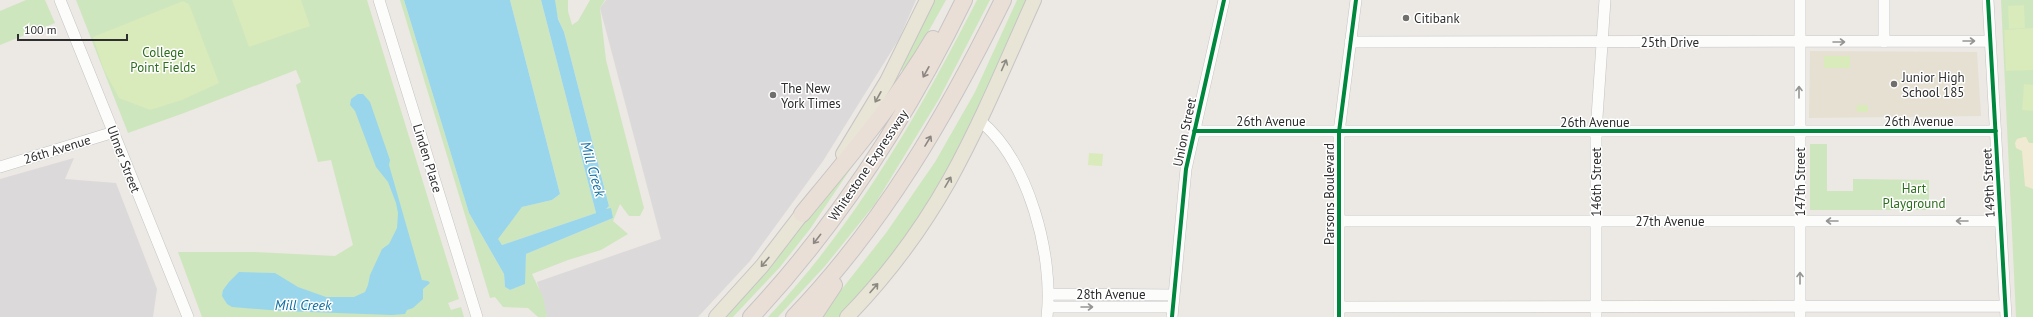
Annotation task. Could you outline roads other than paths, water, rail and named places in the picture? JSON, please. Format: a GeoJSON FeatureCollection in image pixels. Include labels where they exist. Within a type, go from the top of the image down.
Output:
{"type":"FeatureCollection","features":[{"type":"Feature","properties":{"kind":"highway"},"geometry":{"type":"LineString","coordinates":[[802,214],[854,151],[908,77],[956,0]]}},
{"type":"Feature","properties":{"kind":"highway","name":"Whitestone Expressway"},"geometry":{"type":"LineString","coordinates":[[751,317],[804,256],[866,172],[918,88],[964,0]]}},
{"type":"Feature","properties":{"kind":"highway"},"geometry":{"type":"LineString","coordinates":[[813,317],[918,158],[942,118],[1003,0]]}},
{"type":"Feature","properties":{"kind":"highway"},"geometry":{"type":"LineString","coordinates":[[794,317],[843,262],[884,209]]}},
{"type":"Feature","properties":{"kind":"main road"},"geometry":{"type":"LineString","coordinates":[[716,317],[762,266],[802,214],[836,166],[874,104],[896,64],[927,0]]}},
{"type":"Feature","properties":{"kind":"main road"},"geometry":{"type":"LineString","coordinates":[[847,317],[886,274],[922,225],[952,174],[979,120],[1034,0]]}},
{"type":"Feature","properties":{"kind":"street","name":"Ulmer Street"},"geometry":{"type":"LineString","coordinates":[[60,0],[188,317]]}},
{"type":"Feature","properties":{"kind":"street","name":"Linden Place"},"geometry":{"type":"LineString","coordinates":[[379,0],[477,317]]}},
{"type":"Feature","properties":{"kind":"street","name":"Union Street"},"geometry":{"type":"LineString","coordinates":[[1173,312],[1186,169],[1224,0]]}},
{"type":"Feature","properties":{"kind":"street","name":"Parsons Boulevard"},"geometry":{"type":"LineString","coordinates":[[1338,312],[1339,132],[1356,0]]}},
{"type":"Feature","properties":{"kind":"street","name":"146th Street"},"geometry":{"type":"LineString","coordinates":[[1596,312],[1596,132],[1605,0]]}},
{"type":"Feature","properties":{"kind":"street","name":"147th Street"},"geometry":{"type":"LineString","coordinates":[[1800,0],[1800,312]]}},
{"type":"Feature","properties":{"kind":"street"},"geometry":{"type":"LineString","coordinates":[[1884,0],[1884,42]]}},
{"type":"Feature","properties":{"kind":"street","name":"149th Street"},"geometry":{"type":"LineString","coordinates":[[1988,0],[2006,312]]}},
{"type":"Feature","properties":{"kind":"street","name":"25th Drive"},"geometry":{"type":"LineString","coordinates":[[1350,42],[1990,42]]}},
{"type":"Feature","properties":{"kind":"street"},"geometry":{"type":"LineString","coordinates":[[979,120],[994,136],[1007,154],[1030,197],[1042,237],[1046,263],[1048,312]]}},
{"type":"Feature","properties":{"kind":"street","name":"26th Avenue"},"geometry":{"type":"LineString","coordinates":[[1194,131],[1996,131]]}},
{"type":"Feature","properties":{"kind":"street","name":"26th Avenue"},"geometry":{"type":"LineString","coordinates":[[0,167],[114,132]]}},
{"type":"Feature","properties":{"kind":"street","name":"27th Avenue"},"geometry":{"type":"LineString","coordinates":[[1338,221],[2001,220]]}},
{"type":"Feature","properties":{"kind":"street","name":"28th Avenue"},"geometry":{"type":"LineString","coordinates":[[1048,294],[1174,295]]}},
{"type":"Feature","properties":{"kind":"street","name":"28th Avenue"},"geometry":{"type":"LineString","coordinates":[[1048,312],[1173,312]]}},
{"type":"Feature","properties":{"kind":"street"},"geometry":{"type":"LineString","coordinates":[[1338,312],[2006,312]]}},
{"type":"Feature","properties":{"kind":"water","name":"Mill Creek"},"geometry":{"type":"Polygon","coordinates":[[[404,0],[510,0],[560,194],[552,200],[522,207],[498,239],[502,245],[596,213],[541,0],[555,0],[558,19],[564,32],[609,206],[606,209],[611,208],[613,218],[526,254],[525,284],[510,290],[505,287],[504,274],[469,213],[404,0]]]}},
{"type":"Feature","properties":{"kind":"water","name":"Mill Creek"},"geometry":{"type":"Polygon","coordinates":[[[358,94],[363,94],[370,102],[390,160],[389,165],[422,280],[430,283],[423,289],[423,299],[413,308],[407,310],[405,314],[392,315],[282,311],[232,307],[227,304],[222,296],[223,290],[239,272],[275,273],[298,287],[326,297],[354,297],[365,292],[370,275],[382,249],[389,244],[397,228],[398,213],[388,182],[376,167],[355,111],[350,105],[351,99],[358,94]]]}},
{"type":"Feature","properties":{"kind":"place","name":"Citibank"},"geometry":{"type":"Point","coordinates":[1406,18]}},
{"type":"Feature","properties":{"kind":"place","name":"Junior High School 185"},"geometry":{"type":"Point","coordinates":[1894,84]}},
{"type":"Feature","properties":{"kind":"place","name":"The New York Times"},"geometry":{"type":"Point","coordinates":[773,95]}},
{"type":"Feature","properties":{"kind":"park label","name":"College Point Fields"},"geometry":{"type":"Point","coordinates":[163,60]}},
{"type":"Feature","properties":{"kind":"park label","name":"Hart Playground"},"geometry":{"type":"Point","coordinates":[1914,196]}}]}
